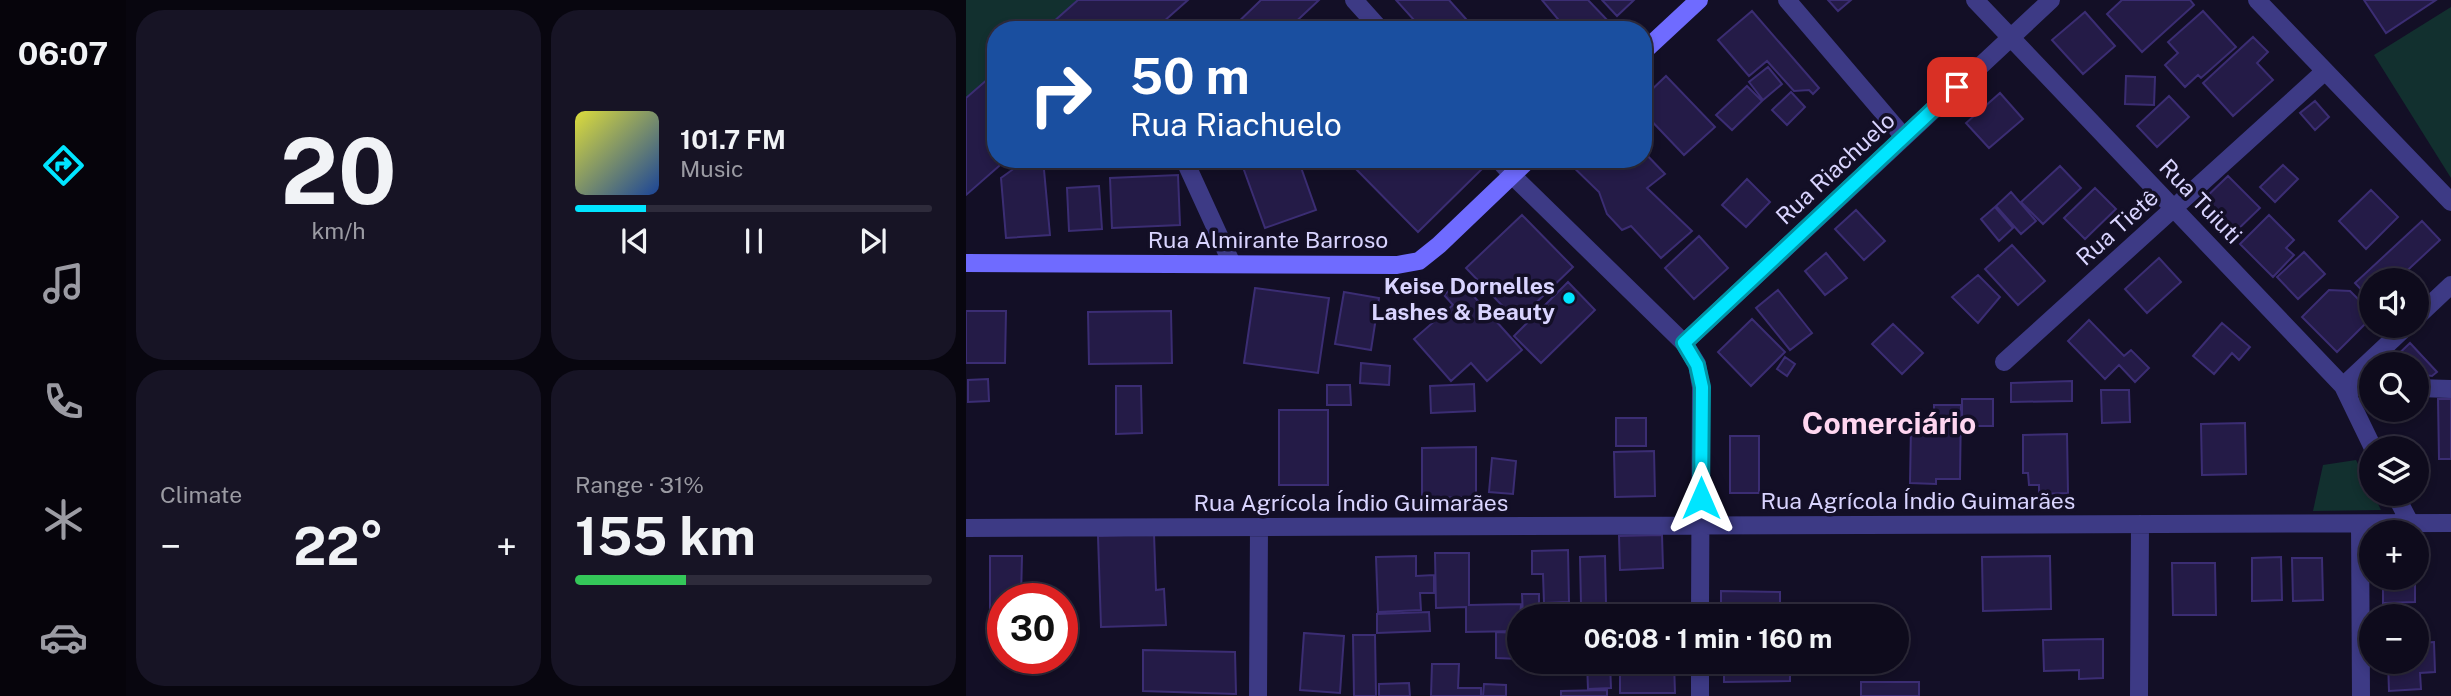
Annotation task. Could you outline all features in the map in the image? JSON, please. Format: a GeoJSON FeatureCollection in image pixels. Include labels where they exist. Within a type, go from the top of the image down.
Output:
{"type":"FeatureCollection","features":[{"type":"Feature","properties":{"kind":"main road"},"geometry":{"type":"LineString","coordinates":[[1652,44],[1699,0]]}},
{"type":"Feature","properties":{"kind":"main road","name":"Rua Almirante Barroso"},"geometry":{"type":"LineString","coordinates":[[966,263],[1397,265],[1419,261],[1519,168]]}},
{"type":"Feature","properties":{"kind":"street"},"geometry":{"type":"LineString","coordinates":[[1354,0],[1373,21]]}},
{"type":"Feature","properties":{"kind":"street"},"geometry":{"type":"LineString","coordinates":[[1787,0],[1904,137]]}},
{"type":"Feature","properties":{"kind":"street","name":"Rua Tuiuti"},"geometry":{"type":"LineString","coordinates":[[1975,0],[2343,386],[2367,436]]}},
{"type":"Feature","properties":{"kind":"street","name":"Rua Riachuelo"},"geometry":{"type":"LineString","coordinates":[[1684,343],[2051,0]]}},
{"type":"Feature","properties":{"kind":"street"},"geometry":{"type":"LineString","coordinates":[[2258,0],[2451,202]]}},
{"type":"Feature","properties":{"kind":"street","name":"Rua Tietê"},"geometry":{"type":"LineString","coordinates":[[2004,362],[2325,71]]}},
{"type":"Feature","properties":{"kind":"street"},"geometry":{"type":"LineString","coordinates":[[1188,168],[1232,264]]}},
{"type":"Feature","properties":{"kind":"street"},"geometry":{"type":"LineString","coordinates":[[1506,168],[1684,343],[1697,365],[1702,387],[1700,604]]}},
{"type":"Feature","properties":{"kind":"street"},"geometry":{"type":"LineString","coordinates":[[2429,306],[2451,285]]}},
{"type":"Feature","properties":{"kind":"street"},"geometry":{"type":"LineString","coordinates":[[2343,386],[2394,338]]}},
{"type":"Feature","properties":{"kind":"street"},"geometry":{"type":"LineString","coordinates":[[2343,386],[2359,387]]}},
{"type":"Feature","properties":{"kind":"street"},"geometry":{"type":"LineString","coordinates":[[2429,388],[2451,389]]}},
{"type":"Feature","properties":{"kind":"street","name":"Rua Agrícola Índio Guimarães"},"geometry":{"type":"LineString","coordinates":[[2429,523],[2451,523]]}},
{"type":"Feature","properties":{"kind":"street"},"geometry":{"type":"LineString","coordinates":[[2139,696],[2140,524]]}},
{"type":"Feature","properties":{"kind":"street","name":"Rua Agrícola Índio Guimarães"},"geometry":{"type":"LineString","coordinates":[[966,528],[2359,524]]}},
{"type":"Feature","properties":{"kind":"street"},"geometry":{"type":"LineString","coordinates":[[1258,696],[1259,527]]}},
{"type":"Feature","properties":{"kind":"street"},"geometry":{"type":"LineString","coordinates":[[2360,590],[2361,696]]}},
{"type":"Feature","properties":{"kind":"street"},"geometry":{"type":"LineString","coordinates":[[1700,674],[1700,696]]}},
{"type":"Feature","properties":{"kind":"green space"},"geometry":{"type":"Polygon","coordinates":[[[966,0],[1188,0],[1164,21],[987,21],[988,168],[966,195],[966,0]]]}},
{"type":"Feature","properties":{"kind":"green space"},"geometry":{"type":"Polygon","coordinates":[[[2451,7],[2451,178],[2374,55],[2451,7]]]}},
{"type":"Feature","properties":{"kind":"green space"},"geometry":{"type":"Polygon","coordinates":[[[2356,460],[2359,466],[2359,506],[2379,506],[2381,510],[2313,511],[2323,465],[2356,460]]]}},
{"type":"Feature","properties":{"kind":"building"},"geometry":{"type":"Polygon","coordinates":[[[1078,0],[1188,0],[1164,21],[1054,21],[1078,0]]]}},
{"type":"Feature","properties":{"kind":"building"},"geometry":{"type":"Polygon","coordinates":[[[1261,0],[1319,0],[1297,21],[1239,21],[1261,0]]]}},
{"type":"Feature","properties":{"kind":"building"},"geometry":{"type":"Polygon","coordinates":[[[1396,0],[1449,0],[1466,19],[1464,21],[1415,21],[1396,0]]]}},
{"type":"Feature","properties":{"kind":"building"},"geometry":{"type":"Polygon","coordinates":[[[1542,0],[1588,0],[1608,21],[1560,21],[1542,0]]]}},
{"type":"Feature","properties":{"kind":"building"},"geometry":{"type":"Polygon","coordinates":[[[1602,0],[1634,0],[1617,16],[1602,0]]]}},
{"type":"Feature","properties":{"kind":"building"},"geometry":{"type":"Polygon","coordinates":[[[1828,0],[1851,0],[1838,11],[1828,0]]]}},
{"type":"Feature","properties":{"kind":"building"},"geometry":{"type":"Polygon","coordinates":[[[2122,0],[2190,0],[2194,5],[2142,52],[2107,14],[2122,0]]]}},
{"type":"Feature","properties":{"kind":"building"},"geometry":{"type":"Polygon","coordinates":[[[2364,0],[2436,0],[2386,33],[2364,0]]]}},
{"type":"Feature","properties":{"kind":"building"},"geometry":{"type":"Polygon","coordinates":[[[1752,11],[1819,88],[1813,94],[1809,90],[1794,91],[1767,61],[1749,76],[1718,40],[1752,11]]]}},
{"type":"Feature","properties":{"kind":"building"},"geometry":{"type":"Polygon","coordinates":[[[2203,11],[2236,47],[2201,78],[2198,75],[2185,87],[2165,65],[2178,53],[2168,42],[2203,11]]]}},
{"type":"Feature","properties":{"kind":"building"},"geometry":{"type":"Polygon","coordinates":[[[2085,12],[2115,46],[2083,74],[2052,40],[2085,12]]]}},
{"type":"Feature","properties":{"kind":"building"},"geometry":{"type":"Polygon","coordinates":[[[2253,37],[2268,52],[2257,63],[2273,80],[2233,116],[2203,83],[2253,37]]]}},
{"type":"Feature","properties":{"kind":"building"},"geometry":{"type":"Polygon","coordinates":[[[1768,67],[1782,84],[1763,100],[1749,82],[1768,67]]]}},
{"type":"Feature","properties":{"kind":"building"},"geometry":{"type":"Polygon","coordinates":[[[1666,76],[1715,127],[1684,155],[1652,121],[1652,89],[1666,76]]]}},
{"type":"Feature","properties":{"kind":"building"},"geometry":{"type":"Polygon","coordinates":[[[2126,76],[2155,77],[2154,105],[2125,104],[2126,76]]]}},
{"type":"Feature","properties":{"kind":"building"},"geometry":{"type":"Polygon","coordinates":[[[987,80],[987,168],[997,168],[966,195],[966,98],[987,80]]]}},
{"type":"Feature","properties":{"kind":"building"},"geometry":{"type":"Polygon","coordinates":[[[1747,86],[1762,101],[1732,130],[1716,115],[1747,86]]]}},
{"type":"Feature","properties":{"kind":"building"},"geometry":{"type":"Polygon","coordinates":[[[1791,92],[1805,107],[1787,125],[1772,110],[1791,92]]]}},
{"type":"Feature","properties":{"kind":"building"},"geometry":{"type":"Polygon","coordinates":[[[2000,93],[2023,119],[1989,148],[1966,123],[2000,93]]]}},
{"type":"Feature","properties":{"kind":"building"},"geometry":{"type":"Polygon","coordinates":[[[2169,96],[2189,117],[2157,147],[2137,126],[2169,96]]]}},
{"type":"Feature","properties":{"kind":"building"},"geometry":{"type":"Polygon","coordinates":[[[2315,101],[2329,117],[2315,130],[2300,113],[2315,101]]]}},
{"type":"Feature","properties":{"kind":"building"},"geometry":{"type":"Polygon","coordinates":[[[1652,160],[1665,174],[1647,188],[1692,231],[1661,258],[1631,226],[1622,230],[1607,214],[1599,192],[1574,168],[1652,168],[1652,160]]]}},
{"type":"Feature","properties":{"kind":"building"},"geometry":{"type":"Polygon","coordinates":[[[2283,165],[2298,179],[2275,202],[2260,187],[2283,165]]]}},
{"type":"Feature","properties":{"kind":"building"},"geometry":{"type":"Polygon","coordinates":[[[2060,166],[2081,188],[2043,224],[2021,202],[2060,166]]]}},
{"type":"Feature","properties":{"kind":"building"},"geometry":{"type":"Polygon","coordinates":[[[1015,168],[1044,168],[1050,235],[1006,238],[1001,178],[1015,168]]]}},
{"type":"Feature","properties":{"kind":"building"},"geometry":{"type":"Polygon","coordinates":[[[1243,168],[1301,168],[1316,210],[1265,228],[1243,168]]]}},
{"type":"Feature","properties":{"kind":"building"},"geometry":{"type":"Polygon","coordinates":[[[1355,168],[1483,168],[1418,232],[1355,168]]]}},
{"type":"Feature","properties":{"kind":"building"},"geometry":{"type":"Polygon","coordinates":[[[1178,175],[1180,225],[1112,228],[1110,178],[1178,175]]]}},
{"type":"Feature","properties":{"kind":"building"},"geometry":{"type":"Polygon","coordinates":[[[2228,176],[2260,208],[2232,235],[2200,203],[2228,176]]]}},
{"type":"Feature","properties":{"kind":"building"},"geometry":{"type":"Polygon","coordinates":[[[1747,179],[1770,202],[1746,227],[1722,205],[1747,179]]]}},
{"type":"Feature","properties":{"kind":"building"},"geometry":{"type":"Polygon","coordinates":[[[1099,186],[1102,229],[1069,231],[1067,188],[1099,186]]]}},
{"type":"Feature","properties":{"kind":"building"},"geometry":{"type":"Polygon","coordinates":[[[2095,188],[2116,209],[2085,239],[2064,218],[2095,188]]]}},
{"type":"Feature","properties":{"kind":"building"},"geometry":{"type":"Polygon","coordinates":[[[2371,190],[2398,217],[2366,249],[2339,221],[2371,190]]]}},
{"type":"Feature","properties":{"kind":"building"},"geometry":{"type":"Polygon","coordinates":[[[2011,192],[2036,221],[2021,234],[1996,206],[2011,192]]]}},
{"type":"Feature","properties":{"kind":"building"},"geometry":{"type":"Polygon","coordinates":[[[1995,207],[2013,228],[1999,241],[1981,219],[1995,207]]]}},
{"type":"Feature","properties":{"kind":"building"},"geometry":{"type":"Polygon","coordinates":[[[1856,210],[1885,241],[1864,260],[1835,229],[1856,210]]]}},
{"type":"Feature","properties":{"kind":"building"},"geometry":{"type":"Polygon","coordinates":[[[1522,215],[1573,267],[1517,321],[1466,268],[1522,215]]]}},
{"type":"Feature","properties":{"kind":"building"},"geometry":{"type":"Polygon","coordinates":[[[2269,215],[2294,240],[2286,248],[2294,255],[2273,277],[2240,244],[2269,215]]]}},
{"type":"Feature","properties":{"kind":"building"},"geometry":{"type":"Polygon","coordinates":[[[2422,221],[2440,240],[2410,268],[2371,268],[2422,221]]]}},
{"type":"Feature","properties":{"kind":"building"},"geometry":{"type":"Polygon","coordinates":[[[1699,236],[1728,268],[1694,299],[1665,268],[1699,236]]]}},
{"type":"Feature","properties":{"kind":"building"},"geometry":{"type":"Polygon","coordinates":[[[2012,245],[2045,281],[2018,305],[1985,269],[2012,245]]]}},
{"type":"Feature","properties":{"kind":"building"},"geometry":{"type":"Polygon","coordinates":[[[2304,252],[2325,274],[2298,299],[2277,277],[2304,252]]]}},
{"type":"Feature","properties":{"kind":"building"},"geometry":{"type":"Polygon","coordinates":[[[1826,253],[1847,278],[1825,295],[1805,271],[1826,253]]]}},
{"type":"Feature","properties":{"kind":"building"},"geometry":{"type":"Polygon","coordinates":[[[2159,258],[2181,282],[2147,313],[2125,289],[2159,258]]]}},
{"type":"Feature","properties":{"kind":"building"},"geometry":{"type":"Polygon","coordinates":[[[1978,275],[2000,297],[1978,323],[1952,297],[1978,275]]]}},
{"type":"Feature","properties":{"kind":"building"},"geometry":{"type":"Polygon","coordinates":[[[1460,281],[1522,350],[1487,381],[1471,363],[1451,381],[1414,339],[1453,305],[1444,295],[1460,281]]]}},
{"type":"Feature","properties":{"kind":"building"},"geometry":{"type":"Polygon","coordinates":[[[1568,282],[1595,310],[1541,363],[1514,336],[1568,282]]]}},
{"type":"Feature","properties":{"kind":"building"},"geometry":{"type":"Polygon","coordinates":[[[1255,288],[1329,298],[1318,373],[1244,363],[1255,288]]]}},
{"type":"Feature","properties":{"kind":"building"},"geometry":{"type":"Polygon","coordinates":[[[1778,290],[1812,333],[1790,350],[1756,308],[1778,290]]]}},
{"type":"Feature","properties":{"kind":"building"},"geometry":{"type":"Polygon","coordinates":[[[2329,290],[2350,291],[2359,300],[2359,330],[2337,352],[2302,317],[2329,290]]]}},
{"type":"Feature","properties":{"kind":"building"},"geometry":{"type":"Polygon","coordinates":[[[1344,292],[1379,298],[1371,350],[1335,344],[1344,292]]]}},
{"type":"Feature","properties":{"kind":"building"},"geometry":{"type":"Polygon","coordinates":[[[966,311],[1006,311],[1005,363],[966,363],[966,311]]]}},
{"type":"Feature","properties":{"kind":"building"},"geometry":{"type":"Polygon","coordinates":[[[1171,311],[1172,363],[1089,364],[1088,312],[1171,311]]]}},
{"type":"Feature","properties":{"kind":"building"},"geometry":{"type":"Polygon","coordinates":[[[1752,319],[1785,352],[1751,386],[1718,352],[1752,319]]]}},
{"type":"Feature","properties":{"kind":"building"},"geometry":{"type":"Polygon","coordinates":[[[2089,320],[2124,356],[2131,350],[2149,368],[2135,382],[2119,365],[2105,379],[2068,341],[2089,320]]]}},
{"type":"Feature","properties":{"kind":"building"},"geometry":{"type":"Polygon","coordinates":[[[2222,323],[2250,347],[2239,360],[2232,353],[2214,374],[2193,356],[2222,323]]]}},
{"type":"Feature","properties":{"kind":"building"},"geometry":{"type":"Polygon","coordinates":[[[1893,324],[1923,353],[1902,374],[1872,344],[1893,324]]]}},
{"type":"Feature","properties":{"kind":"building"},"geometry":{"type":"Polygon","coordinates":[[[2410,343],[2418,352],[2401,352],[2410,343]]]}},
{"type":"Feature","properties":{"kind":"building"},"geometry":{"type":"Polygon","coordinates":[[[1785,357],[1795,364],[1787,376],[1777,369],[1785,357]]]}},
{"type":"Feature","properties":{"kind":"building"},"geometry":{"type":"Polygon","coordinates":[[[1361,363],[1390,366],[1389,385],[1360,383],[1361,363]]]}},
{"type":"Feature","properties":{"kind":"building"},"geometry":{"type":"Polygon","coordinates":[[[2429,363],[2437,372],[2429,376],[2429,363]]]}},
{"type":"Feature","properties":{"kind":"building"},"geometry":{"type":"Polygon","coordinates":[[[988,379],[989,401],[968,402],[968,380],[988,379]]]}},
{"type":"Feature","properties":{"kind":"building"},"geometry":{"type":"Polygon","coordinates":[[[2072,381],[2072,401],[2011,402],[2011,383],[2072,381]]]}},
{"type":"Feature","properties":{"kind":"building"},"geometry":{"type":"Polygon","coordinates":[[[1474,384],[1475,411],[1431,413],[1430,386],[1474,384]]]}},
{"type":"Feature","properties":{"kind":"building"},"geometry":{"type":"Polygon","coordinates":[[[1327,385],[1350,385],[1351,405],[1327,405],[1327,385]]]}},
{"type":"Feature","properties":{"kind":"building"},"geometry":{"type":"Polygon","coordinates":[[[1116,386],[1141,386],[1142,433],[1116,434],[1116,386]]]}},
{"type":"Feature","properties":{"kind":"building"},"geometry":{"type":"Polygon","coordinates":[[[2101,390],[2129,390],[2130,422],[2102,423],[2101,390]]]}},
{"type":"Feature","properties":{"kind":"building"},"geometry":{"type":"Polygon","coordinates":[[[1962,399],[1993,399],[1993,426],[1962,426],[1962,399]]]}},
{"type":"Feature","properties":{"kind":"building"},"geometry":{"type":"Polygon","coordinates":[[[2438,399],[2451,399],[2451,459],[2439,459],[2438,399]]]}},
{"type":"Feature","properties":{"kind":"building"},"geometry":{"type":"Polygon","coordinates":[[[1934,405],[1961,405],[1960,479],[1936,479],[1936,484],[1910,483],[1911,426],[1934,426],[1934,405]]]}},
{"type":"Feature","properties":{"kind":"building"},"geometry":{"type":"Polygon","coordinates":[[[1279,410],[1328,410],[1328,485],[1279,485],[1279,410]]]}},
{"type":"Feature","properties":{"kind":"building"},"geometry":{"type":"Polygon","coordinates":[[[1616,418],[1646,418],[1646,446],[1616,446],[1616,418]]]}},
{"type":"Feature","properties":{"kind":"building"},"geometry":{"type":"Polygon","coordinates":[[[2245,423],[2246,474],[2202,475],[2201,424],[2245,423]]]}},
{"type":"Feature","properties":{"kind":"building"},"geometry":{"type":"Polygon","coordinates":[[[2067,434],[2068,493],[2039,494],[2039,485],[2029,485],[2028,473],[2023,473],[2023,435],[2067,434]]]}},
{"type":"Feature","properties":{"kind":"building"},"geometry":{"type":"Polygon","coordinates":[[[1730,436],[1759,436],[1759,493],[1730,493],[1730,436]]]}},
{"type":"Feature","properties":{"kind":"building"},"geometry":{"type":"Polygon","coordinates":[[[1476,447],[1476,497],[1422,498],[1422,448],[1476,447]]]}},
{"type":"Feature","properties":{"kind":"building"},"geometry":{"type":"Polygon","coordinates":[[[1654,451],[1655,496],[1615,497],[1614,452],[1654,451]]]}},
{"type":"Feature","properties":{"kind":"building"},"geometry":{"type":"Polygon","coordinates":[[[1492,458],[1516,461],[1513,494],[1489,492],[1492,458]]]}},
{"type":"Feature","properties":{"kind":"building"},"geometry":{"type":"Polygon","coordinates":[[[1154,534],[1156,590],[1164,589],[1166,625],[1101,627],[1098,536],[1154,534]]]}},
{"type":"Feature","properties":{"kind":"building"},"geometry":{"type":"Polygon","coordinates":[[[1662,535],[1663,568],[1620,570],[1619,536],[1662,535]]]}},
{"type":"Feature","properties":{"kind":"building"},"geometry":{"type":"Polygon","coordinates":[[[1568,550],[1569,602],[1544,603],[1543,574],[1532,574],[1532,551],[1568,550]]]}},
{"type":"Feature","properties":{"kind":"building"},"geometry":{"type":"Polygon","coordinates":[[[1435,553],[1469,553],[1469,605],[1507,604],[1507,631],[1466,632],[1466,607],[1436,608],[1435,553]]]}},
{"type":"Feature","properties":{"kind":"building"},"geometry":{"type":"Polygon","coordinates":[[[990,556],[1022,556],[1021,583],[990,583],[990,556]]]}},
{"type":"Feature","properties":{"kind":"building"},"geometry":{"type":"Polygon","coordinates":[[[1416,556],[1416,576],[1434,575],[1434,593],[1420,593],[1421,610],[1378,612],[1376,557],[1416,556]]]}},
{"type":"Feature","properties":{"kind":"building"},"geometry":{"type":"Polygon","coordinates":[[[1605,556],[1606,603],[1581,604],[1580,557],[1605,556]]]}},
{"type":"Feature","properties":{"kind":"building"},"geometry":{"type":"Polygon","coordinates":[[[2050,556],[2051,609],[1983,611],[1982,557],[2050,556]]]}},
{"type":"Feature","properties":{"kind":"building"},"geometry":{"type":"Polygon","coordinates":[[[2281,557],[2282,600],[2252,601],[2252,558],[2281,557]]]}},
{"type":"Feature","properties":{"kind":"building"},"geometry":{"type":"Polygon","coordinates":[[[2292,558],[2322,558],[2323,600],[2293,601],[2292,558]]]}},
{"type":"Feature","properties":{"kind":"building"},"geometry":{"type":"Polygon","coordinates":[[[2172,563],[2215,563],[2216,615],[2173,615],[2172,563]]]}},
{"type":"Feature","properties":{"kind":"building"},"geometry":{"type":"Polygon","coordinates":[[[2383,590],[2415,590],[2415,602],[2383,603],[2383,590]]]}},
{"type":"Feature","properties":{"kind":"building"},"geometry":{"type":"Polygon","coordinates":[[[1721,591],[1780,592],[1780,604],[1721,604],[1721,591]]]}},
{"type":"Feature","properties":{"kind":"building"},"geometry":{"type":"Polygon","coordinates":[[[1522,594],[1539,594],[1539,604],[1522,604],[1522,594]]]}},
{"type":"Feature","properties":{"kind":"building"},"geometry":{"type":"Polygon","coordinates":[[[1429,612],[1430,631],[1377,633],[1377,614],[1429,612]]]}},
{"type":"Feature","properties":{"kind":"building"},"geometry":{"type":"Polygon","coordinates":[[[1496,632],[1507,632],[1507,658],[1496,658],[1496,632]]]}},
{"type":"Feature","properties":{"kind":"building"},"geometry":{"type":"Polygon","coordinates":[[[1304,633],[1344,636],[1340,693],[1300,690],[1304,633]]]}},
{"type":"Feature","properties":{"kind":"building"},"geometry":{"type":"Polygon","coordinates":[[[1353,635],[1375,635],[1376,696],[1354,696],[1353,635]]]}},
{"type":"Feature","properties":{"kind":"building"},"geometry":{"type":"Polygon","coordinates":[[[2103,639],[2103,678],[2079,679],[2079,670],[2044,671],[2043,640],[2103,639]]]}},
{"type":"Feature","properties":{"kind":"building"},"geometry":{"type":"Polygon","coordinates":[[[2429,642],[2434,642],[2435,672],[2429,672],[2429,642]]]}},
{"type":"Feature","properties":{"kind":"building"},"geometry":{"type":"Polygon","coordinates":[[[1143,650],[1235,652],[1236,694],[1143,691],[1143,650]]]}},
{"type":"Feature","properties":{"kind":"building"},"geometry":{"type":"Polygon","coordinates":[[[1432,664],[1459,664],[1458,688],[1481,688],[1481,696],[1431,696],[1432,664]]]}},
{"type":"Feature","properties":{"kind":"building"},"geometry":{"type":"Polygon","coordinates":[[[1587,674],[1610,674],[1611,688],[1588,689],[1587,674]]]}},
{"type":"Feature","properties":{"kind":"building"},"geometry":{"type":"Polygon","coordinates":[[[1620,674],[1674,674],[1675,693],[1620,693],[1620,674]]]}},
{"type":"Feature","properties":{"kind":"building"},"geometry":{"type":"Polygon","coordinates":[[[1724,674],[1790,674],[1790,681],[1724,682],[1724,674]]]}},
{"type":"Feature","properties":{"kind":"building"},"geometry":{"type":"Polygon","coordinates":[[[2388,674],[2420,674],[2421,689],[2389,691],[2388,674]]]}},
{"type":"Feature","properties":{"kind":"building"},"geometry":{"type":"Polygon","coordinates":[[[1861,682],[1919,682],[1919,696],[1861,696],[1861,682]]]}},
{"type":"Feature","properties":{"kind":"building"},"geometry":{"type":"Polygon","coordinates":[[[1409,683],[1410,696],[1379,696],[1379,684],[1409,683]]]}},
{"type":"Feature","properties":{"kind":"building"},"geometry":{"type":"Polygon","coordinates":[[[1484,684],[1506,685],[1506,696],[1483,696],[1484,684]]]}},
{"type":"Feature","properties":{"kind":"building"},"geometry":{"type":"Polygon","coordinates":[[[1607,690],[1607,696],[1561,696],[1561,691],[1607,690]]]}},
{"type":"Feature","properties":{"kind":"place","name":"Keise Dornelles Lashes & Beauty"},"geometry":{"type":"Point","coordinates":[1569,298]}},
{"type":"Feature","properties":{"kind":"district","name":"Comerciário"},"geometry":{"type":"Point","coordinates":[1889,423]}},
{"type":"Feature","properties":{"kind":"route"},"geometry":{"type":"LineString","coordinates":[[1701,498],[1702,387],[1697,365],[1684,343],[1957,87]]}}]}
